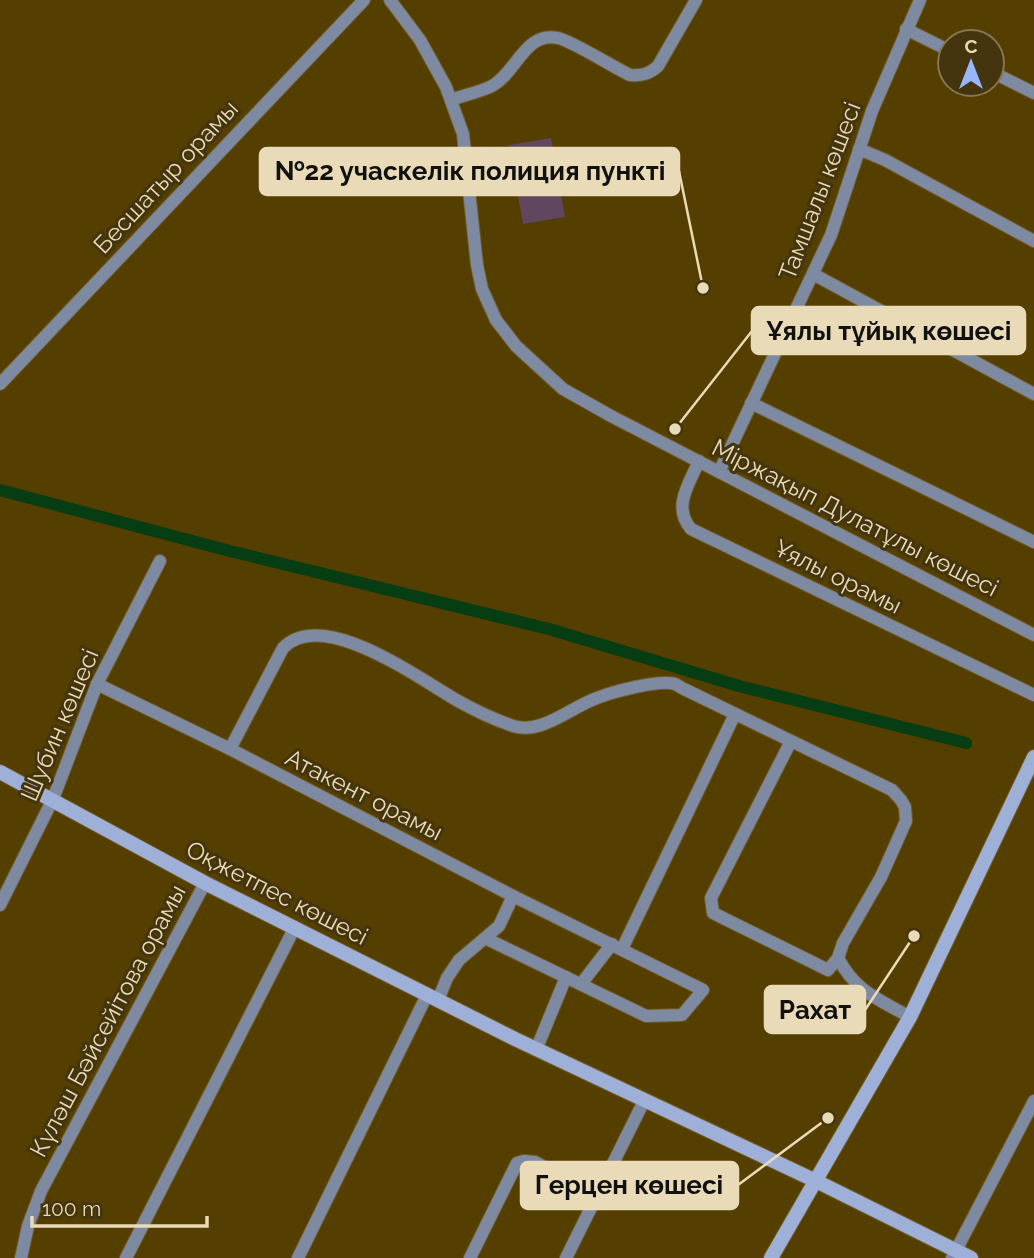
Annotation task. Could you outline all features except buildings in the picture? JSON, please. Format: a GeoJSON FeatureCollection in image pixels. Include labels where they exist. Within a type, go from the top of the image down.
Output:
{"type":"FeatureCollection","features":[{"type":"Feature","properties":{"kind":"street","name":"Бесшатыр орамы"},"geometry":{"type":"LineString","coordinates":[[0,384],[364,0]]}},
{"type":"Feature","properties":{"kind":"street","name":"Міржақып Дулатұлы көшесі"},"geometry":{"type":"LineString","coordinates":[[390,0],[420,40],[451,100],[463,134],[482,289],[496,320],[516,346],[563,389],[1034,635]]}},
{"type":"Feature","properties":{"kind":"street"},"geometry":{"type":"LineString","coordinates":[[451,100],[491,86],[506,75],[532,42],[543,38],[559,38],[630,75],[641,76],[658,66],[696,0]]}},
{"type":"Feature","properties":{"kind":"street","name":"Тамшалы көшесі"},"geometry":{"type":"LineString","coordinates":[[719,472],[831,234],[872,111],[920,0]]}},
{"type":"Feature","properties":{"kind":"street"},"geometry":{"type":"LineString","coordinates":[[906,29],[936,44]]}},
{"type":"Feature","properties":{"kind":"street"},"geometry":{"type":"LineString","coordinates":[[1006,79],[1034,93]]}},
{"type":"Feature","properties":{"kind":"street"},"geometry":{"type":"LineString","coordinates":[[859,149],[885,160],[1034,241]]}},
{"type":"Feature","properties":{"kind":"street"},"geometry":{"type":"LineString","coordinates":[[813,274],[1034,394]]}},
{"type":"Feature","properties":{"kind":"street"},"geometry":{"type":"LineString","coordinates":[[751,403],[1034,542]]}},
{"type":"Feature","properties":{"kind":"street","name":"Ұялы орамы"},"geometry":{"type":"LineString","coordinates":[[699,461],[681,501],[681,514],[691,529],[1034,695]]}},
{"type":"Feature","properties":{"kind":"street","name":"Шубин көшесі"},"geometry":{"type":"LineString","coordinates":[[0,905],[53,799],[97,684],[160,561]]}},
{"type":"Feature","properties":{"kind":"street"},"geometry":{"type":"LineString","coordinates":[[230,749],[283,648],[298,638],[315,636],[337,639],[364,648],[391,660],[463,704],[515,727],[530,728],[597,697],[655,684],[674,684],[892,790],[905,807],[907,816],[892,856],[843,943],[838,958],[828,970],[713,913],[711,898],[791,741]]}},
{"type":"Feature","properties":{"kind":"street","name":"Атакент орамы"},"geometry":{"type":"LineString","coordinates":[[97,684],[703,990],[682,1015],[646,1016],[581,984]]}},
{"type":"Feature","properties":{"kind":"street"},"geometry":{"type":"LineString","coordinates":[[487,939],[581,984],[617,946],[735,714]]}},
{"type":"Feature","properties":{"kind":"street"},"geometry":{"type":"LineString","coordinates":[[771,1258],[910,1017],[1032,764]]}},
{"type":"Feature","properties":{"kind":"street","name":"Оқжетпес көшесі"},"geometry":{"type":"LineString","coordinates":[[0,772],[205,883],[432,998],[536,1050],[816,1181],[954,1254],[971,1258]]}},
{"type":"Feature","properties":{"kind":"street","name":"Күләш Бәйсейітова орамы"},"geometry":{"type":"LineString","coordinates":[[21,1258],[28,1226],[41,1191],[205,883]]}},
{"type":"Feature","properties":{"kind":"street"},"geometry":{"type":"LineString","coordinates":[[298,1258],[432,998],[459,961],[499,926],[513,896]]}},
{"type":"Feature","properties":{"kind":"street"},"geometry":{"type":"LineString","coordinates":[[126,1258],[295,927]]}},
{"type":"Feature","properties":{"kind":"street"},"geometry":{"type":"LineString","coordinates":[[838,958],[848,976],[861,989],[910,1017]]}},
{"type":"Feature","properties":{"kind":"street"},"geometry":{"type":"LineString","coordinates":[[536,1050],[566,977]]}},
{"type":"Feature","properties":{"kind":"street"},"geometry":{"type":"LineString","coordinates":[[566,1258],[644,1101]]}},
{"type":"Feature","properties":{"kind":"street"},"geometry":{"type":"LineString","coordinates":[[954,1254],[1029,1121],[1034,1101]]}},
{"type":"Feature","properties":{"kind":"street"},"geometry":{"type":"LineString","coordinates":[[470,1258],[517,1163],[535,1162],[598,1196]]}},
{"type":"Feature","properties":{"kind":"shaded area"},"geometry":{"type":"Polygon","coordinates":[[[551,138],[565,217],[523,224],[509,145],[551,138]]]}},
{"type":"Feature","properties":{"kind":"waterway"},"geometry":{"type":"LineString","coordinates":[[0,490],[226,550],[549,629],[739,686],[966,743]]}},
{"type":"Feature","properties":{"kind":"place","name":"№22 учаскелік полиция пункті"},"geometry":{"type":"Point","coordinates":[703,288]}},
{"type":"Feature","properties":{"kind":"place","name":"Ұялы тұйық көшесі"},"geometry":{"type":"Point","coordinates":[675,429]}},
{"type":"Feature","properties":{"kind":"place","name":"Рахат"},"geometry":{"type":"Point","coordinates":[914,936]}},
{"type":"Feature","properties":{"kind":"place","name":"Герцен көшесі"},"geometry":{"type":"Point","coordinates":[828,1118]}}]}
